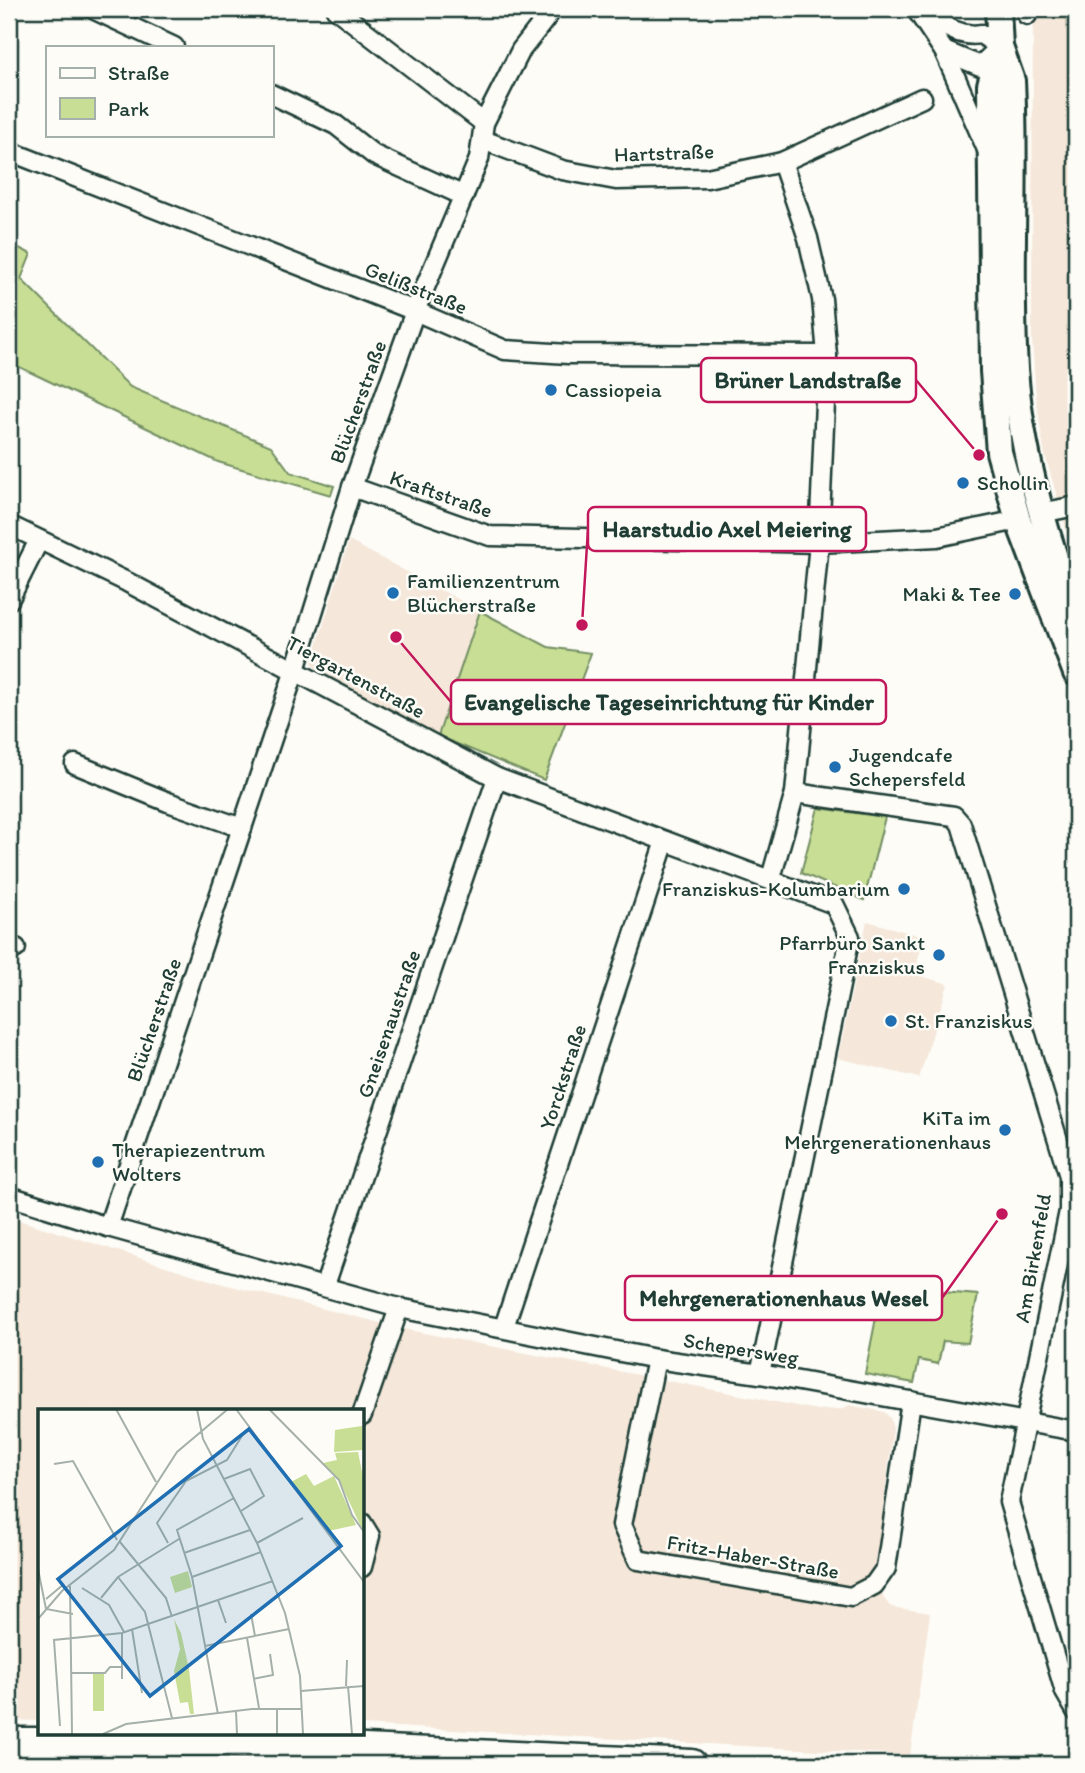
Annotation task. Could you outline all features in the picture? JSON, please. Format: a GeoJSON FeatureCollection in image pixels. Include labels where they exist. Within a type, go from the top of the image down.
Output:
{"type":"FeatureCollection","features":[{"type":"Feature","properties":{"kind":"main road"},"geometry":{"type":"LineString","coordinates":[[998,9],[1000,47],[1012,81],[1015,368],[1030,517],[1076,673]]}},
{"type":"Feature","properties":{"kind":"main road"},"geometry":{"type":"LineString","coordinates":[[1000,47],[990,85],[993,371],[999,452],[1076,616]]}},
{"type":"Feature","properties":{"kind":"main road"},"geometry":{"type":"LineString","coordinates":[[9,1742],[213,1742],[692,1764]]}},
{"type":"Feature","properties":{"kind":"street"},"geometry":{"type":"LineString","coordinates":[[93,9],[172,46]]}},
{"type":"Feature","properties":{"kind":"street","name":"Hartstraße"},"geometry":{"type":"LineString","coordinates":[[336,9],[483,131],[552,167],[616,180],[707,178],[782,162],[922,99]]}},
{"type":"Feature","properties":{"kind":"street","name":"Blücherstraße"},"geometry":{"type":"LineString","coordinates":[[108,1227],[243,828],[352,487],[415,311],[480,159],[483,131],[521,50],[554,9]]}},
{"type":"Feature","properties":{"kind":"street"},"geometry":{"type":"LineString","coordinates":[[918,9],[955,32],[968,36],[981,34],[1000,47],[980,66],[944,51]]}},
{"type":"Feature","properties":{"kind":"street"},"geometry":{"type":"LineString","coordinates":[[918,9],[944,51],[991,158]]}},
{"type":"Feature","properties":{"kind":"street"},"geometry":{"type":"LineString","coordinates":[[273,95],[336,125],[374,155],[464,195]]}},
{"type":"Feature","properties":{"kind":"street","name":"Gelißstraße"},"geometry":{"type":"LineString","coordinates":[[9,151],[415,311],[505,350],[827,355]]}},
{"type":"Feature","properties":{"kind":"street"},"geometry":{"type":"LineString","coordinates":[[771,878],[795,793],[819,543],[827,355],[822,299],[808,238],[782,162]]}},
{"type":"Feature","properties":{"kind":"street","name":"Kraftstraße"},"geometry":{"type":"LineString","coordinates":[[352,487],[490,536],[819,543],[937,537],[1076,506]]}},
{"type":"Feature","properties":{"kind":"street","name":"Tiergartenstraße"},"geometry":{"type":"LineString","coordinates":[[9,525],[127,582],[497,778],[771,878],[834,904],[850,937],[760,1374]]}},
{"type":"Feature","properties":{"kind":"street"},"geometry":{"type":"LineString","coordinates":[[9,600],[38,540]]}},
{"type":"Feature","properties":{"kind":"street"},"geometry":{"type":"LineString","coordinates":[[75,764],[167,802],[243,828]]}},
{"type":"Feature","properties":{"kind":"street","name":"Gneisenaustraße"},"geometry":{"type":"LineString","coordinates":[[325,1285],[497,778]]}},
{"type":"Feature","properties":{"kind":"street","name":"Am Birkenfeld"},"geometry":{"type":"LineString","coordinates":[[795,793],[954,816],[961,824],[1069,1176],[1069,1211],[1009,1502],[1065,1692],[1076,1712]]}},
{"type":"Feature","properties":{"kind":"street","name":"Yorckstraße"},"geometry":{"type":"LineString","coordinates":[[504,1327],[665,841]]}},
{"type":"Feature","properties":{"kind":"street","name":"Schepersweg"},"geometry":{"type":"LineString","coordinates":[[9,1196],[108,1227],[325,1285],[399,1308],[656,1359],[760,1374],[1076,1431]]}},
{"type":"Feature","properties":{"kind":"street"},"geometry":{"type":"LineString","coordinates":[[364,1409],[399,1308]]}},
{"type":"Feature","properties":{"kind":"street","name":"Fritz-Haber-Straße"},"geometry":{"type":"LineString","coordinates":[[656,1359],[622,1525],[638,1559],[855,1598],[874,1586],[886,1568],[911,1401]]}},
{"type":"Feature","properties":{"kind":"street"},"geometry":{"type":"LineString","coordinates":[[364,1526],[370,1536],[364,1559]]}},
{"type":"Feature","properties":{"kind":"shaded area"},"geometry":{"type":"Polygon","coordinates":[[[1033,9],[1057,9],[1076,15],[1076,564],[1044,451],[1036,397],[1032,339],[1033,9]]]}},
{"type":"Feature","properties":{"kind":"shaded area"},"geometry":{"type":"Polygon","coordinates":[[[349,541],[480,611],[438,736],[315,668],[312,662],[349,541]]]}},
{"type":"Feature","properties":{"kind":"shaded area","name":"St. Franziskus"},"geometry":{"type":"Polygon","coordinates":[[[867,921],[924,937],[914,974],[948,984],[919,1078],[838,1058],[867,921]]]}},
{"type":"Feature","properties":{"kind":"shaded area"},"geometry":{"type":"Polygon","coordinates":[[[9,1217],[223,1284],[413,1331],[817,1410],[843,1409],[849,1405],[884,1412],[890,1418],[893,1429],[876,1566],[884,1599],[891,1607],[930,1613],[910,1755],[364,1725],[364,1409],[38,1409],[38,1721],[9,1720],[9,1217]]]}},
{"type":"Feature","properties":{"kind":"green space"},"geometry":{"type":"Polygon","coordinates":[[[9,243],[31,254],[21,279],[130,387],[271,446],[290,472],[334,486],[331,495],[218,462],[9,362],[9,243]]]}},
{"type":"Feature","properties":{"kind":"green space"},"geometry":{"type":"Polygon","coordinates":[[[480,611],[548,647],[591,653],[544,780],[438,736],[480,611]]]}},
{"type":"Feature","properties":{"kind":"green space"},"geometry":{"type":"Polygon","coordinates":[[[818,808],[885,817],[864,900],[801,873],[818,808]]]}},
{"type":"Feature","properties":{"kind":"green space"},"geometry":{"type":"Polygon","coordinates":[[[882,1287],[978,1295],[968,1343],[943,1341],[938,1364],[919,1360],[914,1383],[865,1374],[882,1287]]]}},
{"type":"Feature","properties":{"kind":"place","name":"Cassiopeia"},"geometry":{"type":"Point","coordinates":[551,390]}},
{"type":"Feature","properties":{"kind":"place","name":"Brüner Landstraße"},"geometry":{"type":"Point","coordinates":[979,455]}},
{"type":"Feature","properties":{"kind":"place","name":"Schollin"},"geometry":{"type":"Point","coordinates":[963,483]}},
{"type":"Feature","properties":{"kind":"place","name":"Familienzentrum Blücherstraße"},"geometry":{"type":"Point","coordinates":[393,593]}},
{"type":"Feature","properties":{"kind":"place","name":"Maki & Tee"},"geometry":{"type":"Point","coordinates":[1015,594]}},
{"type":"Feature","properties":{"kind":"place","name":"Haarstudio Axel Meiering"},"geometry":{"type":"Point","coordinates":[582,625]}},
{"type":"Feature","properties":{"kind":"place","name":"Evangelische Tageseinrichtung für Kinder"},"geometry":{"type":"Point","coordinates":[396,637]}},
{"type":"Feature","properties":{"kind":"place","name":"Jugendcafe Schepersfeld"},"geometry":{"type":"Point","coordinates":[835,767]}},
{"type":"Feature","properties":{"kind":"place","name":"Franziskus-Kolumbarium"},"geometry":{"type":"Point","coordinates":[904,889]}},
{"type":"Feature","properties":{"kind":"place","name":"Pfarrbüro Sankt Franziskus"},"geometry":{"type":"Point","coordinates":[939,955]}},
{"type":"Feature","properties":{"kind":"place","name":"St. Franziskus"},"geometry":{"type":"Point","coordinates":[891,1021]}},
{"type":"Feature","properties":{"kind":"place","name":"KiTa im Mehrgenerationenhaus"},"geometry":{"type":"Point","coordinates":[1005,1130]}},
{"type":"Feature","properties":{"kind":"place","name":"Therapiezentrum Wolters"},"geometry":{"type":"Point","coordinates":[98,1162]}},
{"type":"Feature","properties":{"kind":"place","name":"Mehrgenerationenhaus Wesel"},"geometry":{"type":"Point","coordinates":[1002,1214]}}]}
